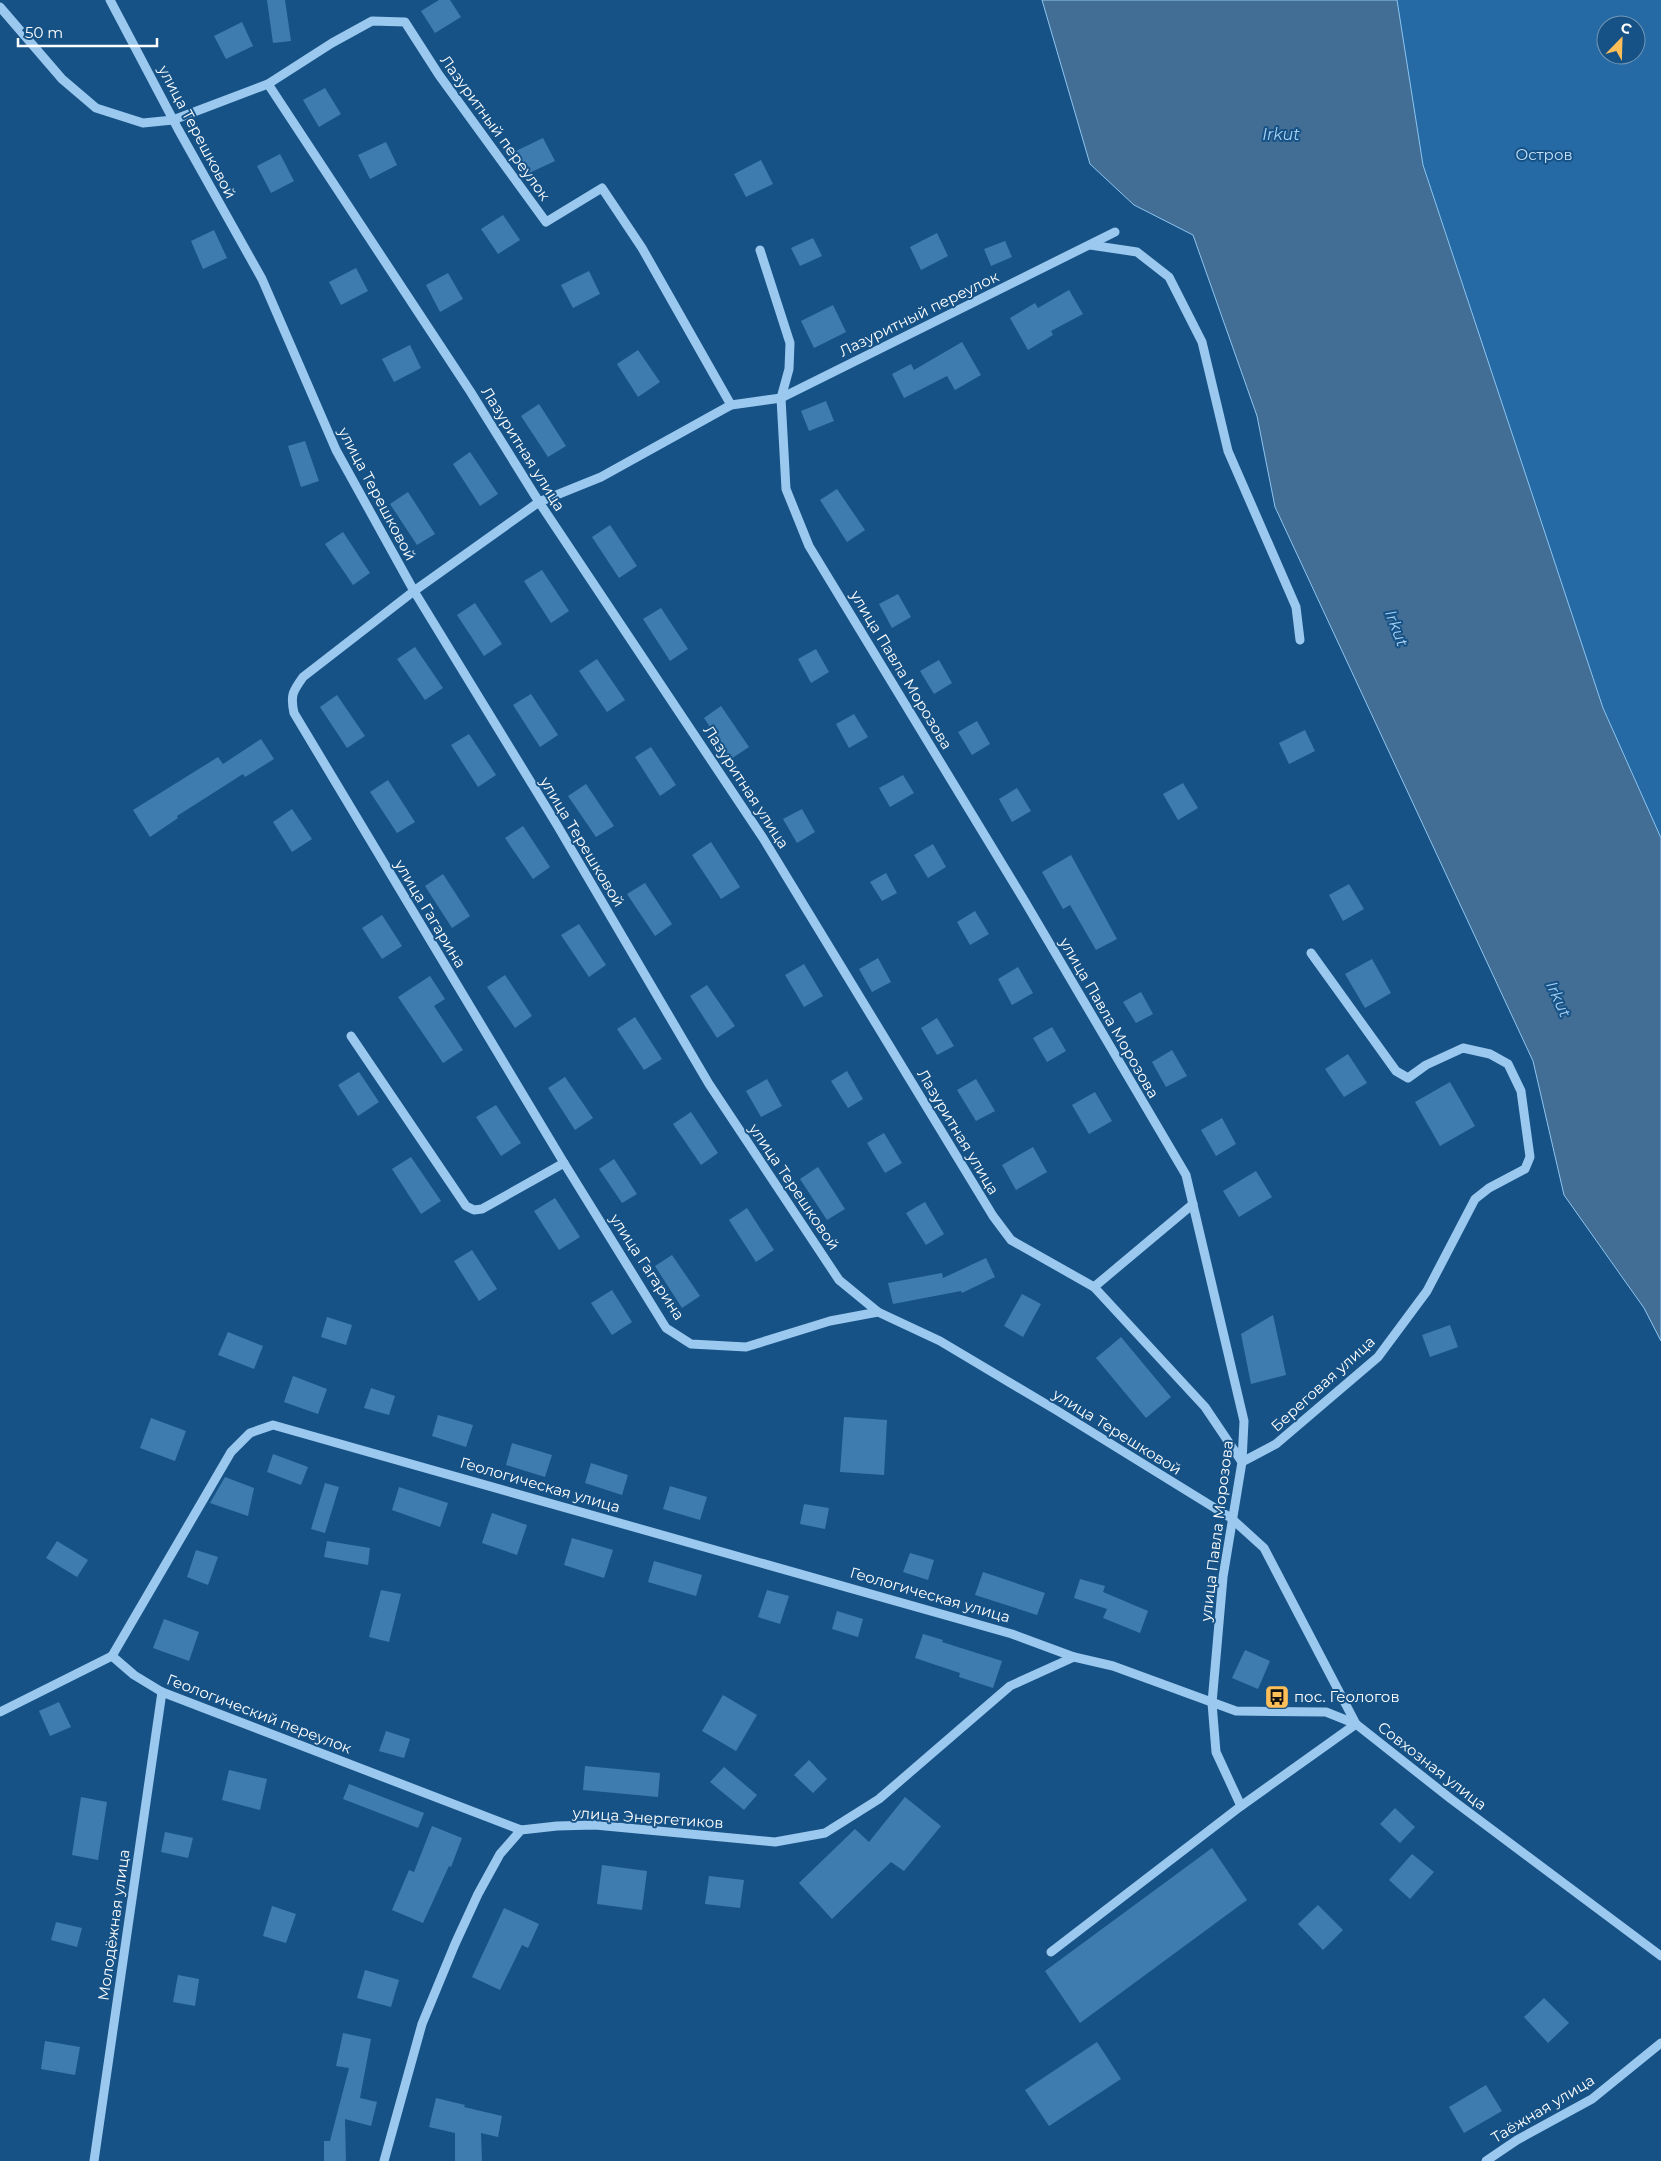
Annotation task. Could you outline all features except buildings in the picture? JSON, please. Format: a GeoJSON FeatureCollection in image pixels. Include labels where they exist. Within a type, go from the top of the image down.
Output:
{"type":"FeatureCollection","features":[{"type":"Feature","properties":{"kind":"street","name":"улица Терешковой"},"geometry":{"type":"LineString","coordinates":[[110,0],[173,120],[262,279],[336,450],[414,591],[557,825],[709,1084],[839,1280],[878,1312],[940,1341],[1231,1518]]}},
{"type":"Feature","properties":{"kind":"street","name":"Лазуритный переулок"},"geometry":{"type":"LineString","coordinates":[[0,7],[62,79],[96,108],[143,122],[173,120],[268,84],[332,43],[372,21],[404,22],[439,75],[546,222],[602,188],[642,248],[731,405]]}},
{"type":"Feature","properties":{"kind":"street","name":"Лазуритная улица"},"geometry":{"type":"LineString","coordinates":[[268,84],[470,391],[539,502],[764,838],[993,1216],[1011,1240],[1094,1287],[1205,1407],[1242,1462]]}},
{"type":"Feature","properties":{"kind":"street","name":"Лазуритный переулок"},"geometry":{"type":"LineString","coordinates":[[303,677],[414,591],[539,502],[601,477],[731,405],[781,398],[1115,232]]}},
{"type":"Feature","properties":{"kind":"street"},"geometry":{"type":"LineString","coordinates":[[1090,245],[1137,252],[1169,277],[1202,342],[1228,451],[1296,607],[1300,640]]}},
{"type":"Feature","properties":{"kind":"street","name":"улица Павла Морозова"},"geometry":{"type":"LineString","coordinates":[[760,250],[790,343],[789,369],[781,398],[786,489],[810,546],[1024,900],[1186,1175],[1244,1420],[1242,1462],[1231,1518],[1223,1577],[1212,1703],[1216,1752],[1241,1806]]}},
{"type":"Feature","properties":{"kind":"street","name":"улица Гагарина"},"geometry":{"type":"LineString","coordinates":[[303,677],[294,690],[291,700],[294,713],[564,1163],[666,1328],[691,1344],[746,1346],[830,1321],[878,1312]]}},
{"type":"Feature","properties":{"kind":"street","name":"Береговая улица"},"geometry":{"type":"LineString","coordinates":[[1242,1462],[1276,1444],[1378,1357],[1427,1292],[1475,1199],[1489,1188],[1525,1168],[1530,1157],[1521,1091],[1508,1064],[1490,1054],[1463,1048],[1426,1065],[1408,1078],[1396,1072],[1312,953]]}},
{"type":"Feature","properties":{"kind":"street"},"geometry":{"type":"LineString","coordinates":[[351,1036],[466,1206],[474,1210],[482,1209],[564,1163]]}},
{"type":"Feature","properties":{"kind":"street"},"geometry":{"type":"LineString","coordinates":[[1094,1287],[1193,1204]]}},
{"type":"Feature","properties":{"kind":"street","name":"Геологическая улица"},"geometry":{"type":"LineString","coordinates":[[112,1656],[231,1452],[250,1433],[273,1425],[913,1604],[1012,1634],[1074,1657],[1113,1666],[1236,1711],[1326,1712],[1356,1724]]}},
{"type":"Feature","properties":{"kind":"street","name":"Совхозная улица"},"geometry":{"type":"LineString","coordinates":[[1231,1518],[1264,1548],[1356,1724],[1451,1799],[1661,1956]]}},
{"type":"Feature","properties":{"kind":"street"},"geometry":{"type":"LineString","coordinates":[[0,1712],[112,1656]]}},
{"type":"Feature","properties":{"kind":"street","name":"Геологический переулок"},"geometry":{"type":"LineString","coordinates":[[112,1656],[134,1675],[162,1692],[521,1830]]}},
{"type":"Feature","properties":{"kind":"street","name":"улица Энергетиков"},"geometry":{"type":"LineString","coordinates":[[521,1830],[557,1826],[595,1825],[775,1842],[825,1833],[879,1799],[1010,1686],[1074,1657]]}},
{"type":"Feature","properties":{"kind":"street","name":"Молодёжная улица"},"geometry":{"type":"LineString","coordinates":[[94,2161],[162,1692]]}},
{"type":"Feature","properties":{"kind":"street"},"geometry":{"type":"LineString","coordinates":[[1051,1952],[1241,1806],[1356,1724]]}},
{"type":"Feature","properties":{"kind":"street"},"geometry":{"type":"LineString","coordinates":[[384,2161],[422,2024],[455,1944],[478,1894],[500,1854],[521,1830]]}},
{"type":"Feature","properties":{"kind":"street","name":"Таёжная улица"},"geometry":{"type":"LineString","coordinates":[[1486,2161],[1517,2140],[1592,2098],[1661,2043]]}},
{"type":"Feature","properties":{"kind":"green space","name":"Остров"},"geometry":{"type":"Polygon","coordinates":[[[1397,0],[1661,0],[1661,838],[1603,708],[1423,165],[1397,0]]]}},
{"type":"Feature","properties":{"kind":"water","name":"Irkut"},"geometry":{"type":"Polygon","coordinates":[[[1042,0],[1397,0],[1423,165],[1603,708],[1661,838],[1661,1341],[1644,1308],[1564,1195],[1533,1061],[1275,507],[1257,416],[1193,235],[1134,205],[1090,164],[1042,0]]]}},
{"type":"Feature","properties":{"kind":"place","name":"пос. Геологов"},"geometry":{"type":"Point","coordinates":[1277,1697]}}]}
